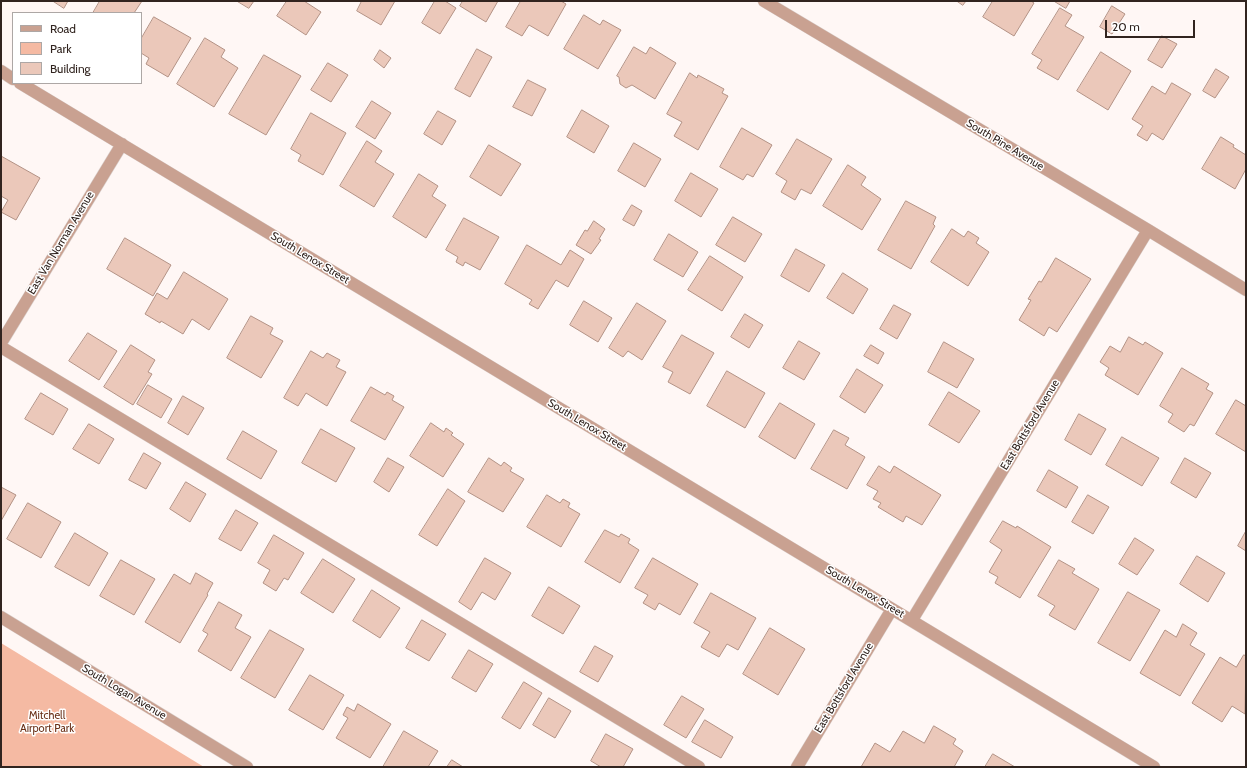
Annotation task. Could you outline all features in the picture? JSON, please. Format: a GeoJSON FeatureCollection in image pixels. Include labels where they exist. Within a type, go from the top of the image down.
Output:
{"type":"FeatureCollection","features":[{"type":"Feature","properties":{"kind":"street","name":"South Pine Avenue"},"geometry":{"type":"LineString","coordinates":[[764,1],[1246,290]]}},
{"type":"Feature","properties":{"kind":"street"},"geometry":{"type":"LineString","coordinates":[[1,71],[12,78]]}},
{"type":"Feature","properties":{"kind":"street","name":"South Lenox Street"},"geometry":{"type":"LineString","coordinates":[[22,84],[1154,767]]}},
{"type":"Feature","properties":{"kind":"street","name":"East Van Norman Avenue"},"geometry":{"type":"LineString","coordinates":[[1,343],[122,144]]}},
{"type":"Feature","properties":{"kind":"street","name":"East Bottsford Avenue"},"geometry":{"type":"LineString","coordinates":[[912,620],[1148,230]]}},
{"type":"Feature","properties":{"kind":"street"},"geometry":{"type":"LineString","coordinates":[[1,347],[699,767]]}},
{"type":"Feature","properties":{"kind":"street","name":"East Bottsford Avenue"},"geometry":{"type":"LineString","coordinates":[[796,767],[892,609]]}},
{"type":"Feature","properties":{"kind":"street","name":"South Logan Avenue"},"geometry":{"type":"LineString","coordinates":[[1,617],[247,767]]}},
{"type":"Feature","properties":{"kind":"green space","name":"Mitchell Airport Park"},"geometry":{"type":"Polygon","coordinates":[[[1,643],[204,767],[1,767],[1,643]]]}},
{"type":"Feature","properties":{"kind":"building"},"geometry":{"type":"Polygon","coordinates":[[[53,1],[68,1],[64,8],[53,1]]]}},
{"type":"Feature","properties":{"kind":"building"},"geometry":{"type":"Polygon","coordinates":[[[100,1],[142,1],[135,12],[94,12],[100,1]]]}},
{"type":"Feature","properties":{"kind":"building"},"geometry":{"type":"Polygon","coordinates":[[[237,1],[254,1],[249,8],[237,1]]]}},
{"type":"Feature","properties":{"kind":"building"},"geometry":{"type":"Polygon","coordinates":[[[287,1],[304,1],[321,12],[306,35],[277,16],[287,1]]]}},
{"type":"Feature","properties":{"kind":"building"},"geometry":{"type":"Polygon","coordinates":[[[362,1],[395,1],[381,25],[357,11],[362,1]]]}},
{"type":"Feature","properties":{"kind":"building"},"geometry":{"type":"Polygon","coordinates":[[[435,1],[445,1],[456,8],[440,34],[422,23],[435,1]]]}},
{"type":"Feature","properties":{"kind":"building"},"geometry":{"type":"Polygon","coordinates":[[[463,1],[498,1],[486,22],[460,6],[463,1]]]}},
{"type":"Feature","properties":{"kind":"building"},"geometry":{"type":"Polygon","coordinates":[[[521,1],[561,1],[566,4],[548,36],[529,25],[522,36],[506,27],[521,1]]]}},
{"type":"Feature","properties":{"kind":"building"},"geometry":{"type":"Polygon","coordinates":[[[957,1],[966,1],[963,5],[957,1]]]}},
{"type":"Feature","properties":{"kind":"building"},"geometry":{"type":"Polygon","coordinates":[[[993,1],[1031,1],[1034,3],[1014,36],[983,17],[993,1]]]}},
{"type":"Feature","properties":{"kind":"building"},"geometry":{"type":"Polygon","coordinates":[[[1054,1],[1070,1],[1066,8],[1054,1]]]}},
{"type":"Feature","properties":{"kind":"building"},"geometry":{"type":"Polygon","coordinates":[[[1112,6],[1125,14],[1112,34],[1100,27],[1112,6]]]}},
{"type":"Feature","properties":{"kind":"building"},"geometry":{"type":"Polygon","coordinates":[[[1060,8],[1072,15],[1065,26],[1084,37],[1058,80],[1037,68],[1042,60],[1032,54],[1060,8]]]}},
{"type":"Feature","properties":{"kind":"building"},"geometry":{"type":"Polygon","coordinates":[[[584,15],[600,25],[603,20],[621,30],[598,69],[564,49],[584,15]]]}},
{"type":"Feature","properties":{"kind":"building"},"geometry":{"type":"Polygon","coordinates":[[[154,17],[191,38],[168,77],[146,64],[149,58],[142,54],[142,37],[154,17]]]}},
{"type":"Feature","properties":{"kind":"building"},"geometry":{"type":"Polygon","coordinates":[[[1162,36],[1177,44],[1162,68],[1148,60],[1162,36]]]}},
{"type":"Feature","properties":{"kind":"building"},"geometry":{"type":"Polygon","coordinates":[[[205,38],[225,50],[221,57],[238,68],[214,107],[177,84],[205,38]]]}},
{"type":"Feature","properties":{"kind":"building"},"geometry":{"type":"Polygon","coordinates":[[[634,47],[646,54],[650,47],[676,63],[655,99],[632,85],[626,88],[620,84],[619,77],[617,76],[634,47]]]}},
{"type":"Feature","properties":{"kind":"building"},"geometry":{"type":"Polygon","coordinates":[[[477,49],[492,57],[470,97],[455,89],[477,49]]]}},
{"type":"Feature","properties":{"kind":"building"},"geometry":{"type":"Polygon","coordinates":[[[380,50],[391,58],[384,68],[374,60],[380,50]]]}},
{"type":"Feature","properties":{"kind":"building"},"geometry":{"type":"Polygon","coordinates":[[[1101,52],[1131,71],[1108,110],[1077,91],[1101,52]]]}},
{"type":"Feature","properties":{"kind":"building"},"geometry":{"type":"Polygon","coordinates":[[[264,55],[301,76],[266,135],[229,114],[264,55]]]}},
{"type":"Feature","properties":{"kind":"building"},"geometry":{"type":"Polygon","coordinates":[[[328,63],[348,75],[331,102],[311,90],[328,63]]]}},
{"type":"Feature","properties":{"kind":"building"},"geometry":{"type":"Polygon","coordinates":[[[1216,69],[1229,77],[1215,98],[1203,91],[1216,69]]]}},
{"type":"Feature","properties":{"kind":"building"},"geometry":{"type":"Polygon","coordinates":[[[690,73],[697,78],[698,75],[724,89],[722,93],[728,96],[698,150],[674,136],[682,122],[667,114],[690,73]]]}},
{"type":"Feature","properties":{"kind":"building"},"geometry":{"type":"Polygon","coordinates":[[[528,80],[546,89],[532,116],[513,107],[528,80]]]}},
{"type":"Feature","properties":{"kind":"building"},"geometry":{"type":"Polygon","coordinates":[[[1172,83],[1191,94],[1163,140],[1152,133],[1147,141],[1137,135],[1143,126],[1132,119],[1152,86],[1165,94],[1172,83]]]}},
{"type":"Feature","properties":{"kind":"building"},"geometry":{"type":"Polygon","coordinates":[[[372,101],[391,113],[375,139],[356,127],[372,101]]]}},
{"type":"Feature","properties":{"kind":"building"},"geometry":{"type":"Polygon","coordinates":[[[582,110],[609,126],[594,153],[567,137],[582,110]]]}},
{"type":"Feature","properties":{"kind":"building"},"geometry":{"type":"Polygon","coordinates":[[[438,111],[456,121],[442,145],[424,134],[438,111]]]}},
{"type":"Feature","properties":{"kind":"building"},"geometry":{"type":"Polygon","coordinates":[[[311,113],[346,133],[323,175],[298,161],[301,155],[291,149],[311,113]]]}},
{"type":"Feature","properties":{"kind":"building"},"geometry":{"type":"Polygon","coordinates":[[[742,128],[772,145],[753,177],[747,174],[743,180],[720,167],[742,128]]]}},
{"type":"Feature","properties":{"kind":"building"},"geometry":{"type":"Polygon","coordinates":[[[1221,137],[1246,155],[1246,169],[1235,189],[1202,169],[1221,137]]]}},
{"type":"Feature","properties":{"kind":"building"},"geometry":{"type":"Polygon","coordinates":[[[797,139],[832,159],[811,194],[801,189],[795,200],[781,192],[787,181],[776,174],[797,139]]]}},
{"type":"Feature","properties":{"kind":"building"},"geometry":{"type":"Polygon","coordinates":[[[367,141],[382,151],[375,162],[394,174],[374,207],[340,186],[367,141]]]}},
{"type":"Feature","properties":{"kind":"building"},"geometry":{"type":"Polygon","coordinates":[[[634,143],[661,159],[645,187],[618,171],[634,143]]]}},
{"type":"Feature","properties":{"kind":"building"},"geometry":{"type":"Polygon","coordinates":[[[489,145],[521,164],[501,196],[470,177],[489,145]]]}},
{"type":"Feature","properties":{"kind":"building"},"geometry":{"type":"Polygon","coordinates":[[[1,156],[40,178],[16,220],[1,212],[8,200],[1,196],[1,156]]]}},
{"type":"Feature","properties":{"kind":"building"},"geometry":{"type":"Polygon","coordinates":[[[848,165],[866,177],[861,185],[881,199],[862,230],[823,206],[848,165]]]}},
{"type":"Feature","properties":{"kind":"building"},"geometry":{"type":"Polygon","coordinates":[[[691,173],[718,189],[701,217],[675,201],[691,173]]]}},
{"type":"Feature","properties":{"kind":"building"},"geometry":{"type":"Polygon","coordinates":[[[419,174],[438,186],[432,196],[446,205],[426,238],[393,217],[419,174]]]}},
{"type":"Feature","properties":{"kind":"building"},"geometry":{"type":"Polygon","coordinates":[[[906,201],[936,217],[933,224],[935,226],[911,269],[878,250],[906,201]]]}},
{"type":"Feature","properties":{"kind":"building"},"geometry":{"type":"Polygon","coordinates":[[[632,205],[642,211],[634,226],[623,220],[632,205]]]}},
{"type":"Feature","properties":{"kind":"building"},"geometry":{"type":"Polygon","coordinates":[[[733,217],[762,234],[745,262],[716,245],[733,217]]]}},
{"type":"Feature","properties":{"kind":"building"},"geometry":{"type":"Polygon","coordinates":[[[464,218],[499,237],[480,270],[465,262],[463,266],[456,262],[458,257],[446,250],[464,218]]]}},
{"type":"Feature","properties":{"kind":"building"},"geometry":{"type":"Polygon","coordinates":[[[594,221],[605,229],[599,239],[601,240],[591,254],[576,245],[585,230],[587,231],[594,221]]]}},
{"type":"Feature","properties":{"kind":"building"},"geometry":{"type":"Polygon","coordinates":[[[952,229],[964,237],[968,231],[979,238],[976,243],[989,252],[968,286],[931,262],[952,229]]]}},
{"type":"Feature","properties":{"kind":"building"},"geometry":{"type":"Polygon","coordinates":[[[669,234],[698,252],[683,277],[654,260],[669,234]]]}},
{"type":"Feature","properties":{"kind":"building"},"geometry":{"type":"Polygon","coordinates":[[[125,238],[171,265],[153,296],[107,269],[125,238]]]}},
{"type":"Feature","properties":{"kind":"building"},"geometry":{"type":"Polygon","coordinates":[[[527,245],[561,265],[570,250],[584,259],[568,287],[556,280],[538,309],[529,304],[532,300],[505,284],[527,245]]]}},
{"type":"Feature","properties":{"kind":"building"},"geometry":{"type":"Polygon","coordinates":[[[796,249],[825,265],[809,292],[781,276],[796,249]]]}},
{"type":"Feature","properties":{"kind":"building"},"geometry":{"type":"Polygon","coordinates":[[[710,256],[743,277],[722,311],[688,290],[710,256]]]}},
{"type":"Feature","properties":{"kind":"building"},"geometry":{"type":"Polygon","coordinates":[[[1056,258],[1091,279],[1057,332],[1049,327],[1044,336],[1019,320],[1031,300],[1028,299],[1056,258]]]}},
{"type":"Feature","properties":{"kind":"building"},"geometry":{"type":"Polygon","coordinates":[[[184,272],[228,299],[209,330],[192,319],[183,334],[161,321],[160,323],[145,314],[157,293],[167,299],[184,272]]]}},
{"type":"Feature","properties":{"kind":"building"},"geometry":{"type":"Polygon","coordinates":[[[843,273],[868,289],[853,314],[827,298],[843,273]]]}},
{"type":"Feature","properties":{"kind":"building"},"geometry":{"type":"Polygon","coordinates":[[[584,301],[612,318],[598,342],[570,325],[584,301]]]}},
{"type":"Feature","properties":{"kind":"building"},"geometry":{"type":"Polygon","coordinates":[[[637,303],[666,321],[642,360],[628,351],[623,357],[609,348],[637,303]]]}},
{"type":"Feature","properties":{"kind":"building"},"geometry":{"type":"Polygon","coordinates":[[[894,305],[911,314],[897,339],[880,329],[894,305]]]}},
{"type":"Feature","properties":{"kind":"building"},"geometry":{"type":"Polygon","coordinates":[[[745,314],[763,325],[749,348],[731,337],[745,314]]]}},
{"type":"Feature","properties":{"kind":"building"},"geometry":{"type":"Polygon","coordinates":[[[251,316],[273,328],[270,334],[283,341],[261,378],[227,358],[251,316]]]}},
{"type":"Feature","properties":{"kind":"building"},"geometry":{"type":"Polygon","coordinates":[[[88,333],[117,351],[99,380],[69,361],[88,333]]]}},
{"type":"Feature","properties":{"kind":"building"},"geometry":{"type":"Polygon","coordinates":[[[682,335],[714,353],[690,394],[668,382],[673,372],[663,367],[682,335]]]}},
{"type":"Feature","properties":{"kind":"building"},"geometry":{"type":"Polygon","coordinates":[[[1129,337],[1143,345],[1145,342],[1163,353],[1138,395],[1105,375],[1109,368],[1100,362],[1110,346],[1120,352],[1129,337]]]}},
{"type":"Feature","properties":{"kind":"building"},"geometry":{"type":"Polygon","coordinates":[[[799,341],[820,353],[804,380],[783,368],[799,341]]]}},
{"type":"Feature","properties":{"kind":"building"},"geometry":{"type":"Polygon","coordinates":[[[944,342],[974,359],[957,388],[928,372],[944,342]]]}},
{"type":"Feature","properties":{"kind":"building"},"geometry":{"type":"Polygon","coordinates":[[[131,345],[155,360],[148,372],[152,374],[133,405],[104,387],[131,345]]]}},
{"type":"Feature","properties":{"kind":"building"},"geometry":{"type":"Polygon","coordinates":[[[871,345],[884,353],[878,364],[864,356],[871,345]]]}},
{"type":"Feature","properties":{"kind":"building"},"geometry":{"type":"Polygon","coordinates":[[[311,351],[323,358],[327,353],[340,360],[336,367],[346,372],[327,406],[306,393],[298,406],[284,398],[311,351]]]}},
{"type":"Feature","properties":{"kind":"building"},"geometry":{"type":"Polygon","coordinates":[[[1182,368],[1209,384],[1206,389],[1213,393],[1194,426],[1190,424],[1184,432],[1168,422],[1173,414],[1160,406],[1182,368]]]}},
{"type":"Feature","properties":{"kind":"building"},"geometry":{"type":"Polygon","coordinates":[[[857,369],[883,385],[865,413],[840,397],[857,369]]]}},
{"type":"Feature","properties":{"kind":"building"},"geometry":{"type":"Polygon","coordinates":[[[727,371],[765,393],[745,428],[707,406],[727,371]]]}},
{"type":"Feature","properties":{"kind":"building"},"geometry":{"type":"Polygon","coordinates":[[[148,385],[172,399],[161,418],[137,404],[148,385]]]}},
{"type":"Feature","properties":{"kind":"building"},"geometry":{"type":"Polygon","coordinates":[[[371,387],[385,395],[387,392],[394,396],[392,400],[404,407],[385,440],[351,421],[371,387]]]}},
{"type":"Feature","properties":{"kind":"building"},"geometry":{"type":"Polygon","coordinates":[[[949,392],[980,411],[959,443],[929,425],[949,392]]]}},
{"type":"Feature","properties":{"kind":"building"},"geometry":{"type":"Polygon","coordinates":[[[41,393],[68,409],[53,435],[25,419],[41,393]]]}},
{"type":"Feature","properties":{"kind":"building"},"geometry":{"type":"Polygon","coordinates":[[[183,396],[204,408],[188,435],[168,423],[183,396]]]}},
{"type":"Feature","properties":{"kind":"building"},"geometry":{"type":"Polygon","coordinates":[[[1236,400],[1246,406],[1246,452],[1216,434],[1236,400]]]}},
{"type":"Feature","properties":{"kind":"building"},"geometry":{"type":"Polygon","coordinates":[[[780,403],[815,424],[795,459],[759,437],[780,403]]]}},
{"type":"Feature","properties":{"kind":"building"},"geometry":{"type":"Polygon","coordinates":[[[1079,414],[1106,429],[1091,455],[1065,440],[1079,414]]]}},
{"type":"Feature","properties":{"kind":"building"},"geometry":{"type":"Polygon","coordinates":[[[431,423],[444,432],[446,428],[453,433],[451,435],[464,444],[443,477],[410,456],[431,423]]]}},
{"type":"Feature","properties":{"kind":"building"},"geometry":{"type":"Polygon","coordinates":[[[89,424],[114,439],[99,464],[73,449],[89,424]]]}},
{"type":"Feature","properties":{"kind":"building"},"geometry":{"type":"Polygon","coordinates":[[[321,429],[355,448],[336,482],[302,463],[321,429]]]}},
{"type":"Feature","properties":{"kind":"building"},"geometry":{"type":"Polygon","coordinates":[[[834,430],[849,438],[845,445],[865,457],[847,489],[811,469],[834,430]]]}},
{"type":"Feature","properties":{"kind":"building"},"geometry":{"type":"Polygon","coordinates":[[[243,431],[277,451],[261,479],[227,459],[243,431]]]}},
{"type":"Feature","properties":{"kind":"building"},"geometry":{"type":"Polygon","coordinates":[[[1122,437],[1159,458],[1142,486],[1106,465],[1122,437]]]}},
{"type":"Feature","properties":{"kind":"building"},"geometry":{"type":"Polygon","coordinates":[[[144,453],[161,463],[146,489],[129,480],[144,453]]]}},
{"type":"Feature","properties":{"kind":"building"},"geometry":{"type":"Polygon","coordinates":[[[388,458],[404,467],[389,492],[374,482],[388,458]]]}},
{"type":"Feature","properties":{"kind":"building"},"geometry":{"type":"Polygon","coordinates":[[[489,458],[501,466],[504,462],[512,468],[510,471],[524,479],[503,512],[468,492],[489,458]]]}},
{"type":"Feature","properties":{"kind":"building"},"geometry":{"type":"Polygon","coordinates":[[[1185,458],[1211,473],[1196,498],[1171,483],[1185,458]]]}},
{"type":"Feature","properties":{"kind":"building"},"geometry":{"type":"Polygon","coordinates":[[[879,466],[890,473],[894,466],[941,495],[922,525],[906,516],[903,522],[878,507],[881,503],[873,499],[878,491],[867,485],[879,466]]]}},
{"type":"Feature","properties":{"kind":"building"},"geometry":{"type":"Polygon","coordinates":[[[1049,470],[1078,487],[1066,508],[1037,491],[1049,470]]]}},
{"type":"Feature","properties":{"kind":"building"},"geometry":{"type":"Polygon","coordinates":[[[186,482],[206,494],[190,522],[170,509],[186,482]]]}},
{"type":"Feature","properties":{"kind":"building"},"geometry":{"type":"Polygon","coordinates":[[[1,487],[16,495],[1,521],[1,487]]]}},
{"type":"Feature","properties":{"kind":"building"},"geometry":{"type":"Polygon","coordinates":[[[448,489],[465,501],[437,546],[419,535],[448,489]]]}},
{"type":"Feature","properties":{"kind":"building"},"geometry":{"type":"Polygon","coordinates":[[[547,495],[560,503],[563,499],[570,503],[568,507],[580,514],[561,547],[527,527],[547,495]]]}},
{"type":"Feature","properties":{"kind":"building"},"geometry":{"type":"Polygon","coordinates":[[[1088,495],[1109,507],[1093,534],[1072,522],[1088,495]]]}},
{"type":"Feature","properties":{"kind":"building"},"geometry":{"type":"Polygon","coordinates":[[[28,503],[61,522],[41,558],[7,539],[28,503]]]}},
{"type":"Feature","properties":{"kind":"building"},"geometry":{"type":"Polygon","coordinates":[[[236,510],[258,523],[241,551],[219,539],[236,510]]]}},
{"type":"Feature","properties":{"kind":"building"},"geometry":{"type":"Polygon","coordinates":[[[1003,521],[1016,528],[1017,526],[1051,547],[1020,598],[995,583],[998,577],[989,572],[1002,550],[990,542],[1003,521]]]}},
{"type":"Feature","properties":{"kind":"building"},"geometry":{"type":"Polygon","coordinates":[[[605,530],[619,537],[621,534],[630,539],[628,543],[639,550],[620,583],[585,562],[605,530]]]}},
{"type":"Feature","properties":{"kind":"building"},"geometry":{"type":"Polygon","coordinates":[[[1246,531],[1246,551],[1238,546],[1246,531]]]}},
{"type":"Feature","properties":{"kind":"building"},"geometry":{"type":"Polygon","coordinates":[[[75,533],[108,553],[89,586],[55,567],[75,533]]]}},
{"type":"Feature","properties":{"kind":"building"},"geometry":{"type":"Polygon","coordinates":[[[274,535],[304,553],[288,580],[284,578],[276,591],[263,583],[270,570],[258,563],[274,535]]]}},
{"type":"Feature","properties":{"kind":"building"},"geometry":{"type":"Polygon","coordinates":[[[1135,538],[1154,550],[1137,575],[1119,564],[1135,538]]]}},
{"type":"Feature","properties":{"kind":"building"},"geometry":{"type":"Polygon","coordinates":[[[1197,556],[1225,573],[1208,602],[1180,584],[1197,556]]]}},
{"type":"Feature","properties":{"kind":"building"},"geometry":{"type":"Polygon","coordinates":[[[485,558],[511,573],[495,600],[482,592],[471,610],[459,602],[485,558]]]}},
{"type":"Feature","properties":{"kind":"building"},"geometry":{"type":"Polygon","coordinates":[[[653,558],[698,584],[680,615],[659,603],[655,610],[643,603],[648,595],[635,588],[653,558]]]}},
{"type":"Feature","properties":{"kind":"building"},"geometry":{"type":"Polygon","coordinates":[[[323,559],[355,579],[333,613],[301,593],[323,559]]]}},
{"type":"Feature","properties":{"kind":"building"},"geometry":{"type":"Polygon","coordinates":[[[121,560],[155,579],[134,615],[100,596],[121,560]]]}},
{"type":"Feature","properties":{"kind":"building"},"geometry":{"type":"Polygon","coordinates":[[[1059,560],[1075,569],[1072,573],[1099,589],[1075,630],[1049,615],[1055,606],[1038,596],[1059,560]]]}},
{"type":"Feature","properties":{"kind":"building"},"geometry":{"type":"Polygon","coordinates":[[[196,573],[213,583],[207,594],[208,595],[180,643],[145,622],[174,574],[190,584],[196,573]]]}},
{"type":"Feature","properties":{"kind":"building"},"geometry":{"type":"Polygon","coordinates":[[[549,587],[580,606],[563,634],[532,616],[549,587]]]}},
{"type":"Feature","properties":{"kind":"building"},"geometry":{"type":"Polygon","coordinates":[[[372,590],[400,608],[380,638],[353,621],[372,590]]]}},
{"type":"Feature","properties":{"kind":"building"},"geometry":{"type":"Polygon","coordinates":[[[1128,592],[1160,610],[1130,661],[1098,643],[1128,592]]]}},
{"type":"Feature","properties":{"kind":"building"},"geometry":{"type":"Polygon","coordinates":[[[711,593],[756,618],[738,650],[727,644],[719,657],[701,647],[710,632],[694,623],[711,593]]]}},
{"type":"Feature","properties":{"kind":"building"},"geometry":{"type":"Polygon","coordinates":[[[219,602],[242,615],[235,628],[251,637],[231,671],[198,651],[208,634],[203,631],[219,602]]]}},
{"type":"Feature","properties":{"kind":"building"},"geometry":{"type":"Polygon","coordinates":[[[422,620],[446,634],[429,661],[406,648],[422,620]]]}},
{"type":"Feature","properties":{"kind":"building"},"geometry":{"type":"Polygon","coordinates":[[[1183,624],[1197,633],[1190,645],[1205,654],[1180,696],[1140,673],[1165,630],[1176,637],[1183,624]]]}},
{"type":"Feature","properties":{"kind":"building"},"geometry":{"type":"Polygon","coordinates":[[[770,628],[805,649],[778,695],[743,674],[770,628]]]}},
{"type":"Feature","properties":{"kind":"building"},"geometry":{"type":"Polygon","coordinates":[[[270,630],[304,649],[275,698],[241,678],[270,630]]]}},
{"type":"Feature","properties":{"kind":"building"},"geometry":{"type":"Polygon","coordinates":[[[595,646],[613,656],[598,682],[580,672],[595,646]]]}},
{"type":"Feature","properties":{"kind":"building"},"geometry":{"type":"Polygon","coordinates":[[[469,650],[493,664],[476,692],[452,678],[469,650]]]}},
{"type":"Feature","properties":{"kind":"building"},"geometry":{"type":"Polygon","coordinates":[[[1244,655],[1246,656],[1245,714],[1232,706],[1222,722],[1192,703],[1220,657],[1236,667],[1244,655]]]}},
{"type":"Feature","properties":{"kind":"building"},"geometry":{"type":"Polygon","coordinates":[[[310,675],[344,695],[323,730],[289,710],[310,675]]]}},
{"type":"Feature","properties":{"kind":"building"},"geometry":{"type":"Polygon","coordinates":[[[524,682],[542,693],[520,729],[502,718],[524,682]]]}},
{"type":"Feature","properties":{"kind":"building"},"geometry":{"type":"Polygon","coordinates":[[[682,696],[704,709],[686,738],[664,725],[682,696]]]}},
{"type":"Feature","properties":{"kind":"building"},"geometry":{"type":"Polygon","coordinates":[[[549,698],[571,711],[555,738],[533,725],[549,698]]]}},
{"type":"Feature","properties":{"kind":"building"},"geometry":{"type":"Polygon","coordinates":[[[358,704],[391,724],[370,758],[336,738],[348,718],[343,715],[347,707],[354,711],[358,704]]]}},
{"type":"Feature","properties":{"kind":"building"},"geometry":{"type":"Polygon","coordinates":[[[705,720],[733,737],[721,758],[692,742],[705,720]]]}},
{"type":"Feature","properties":{"kind":"building"},"geometry":{"type":"Polygon","coordinates":[[[934,726],[956,739],[953,744],[963,751],[954,767],[861,767],[875,743],[890,752],[903,731],[924,743],[934,726]]]}},
{"type":"Feature","properties":{"kind":"building"},"geometry":{"type":"Polygon","coordinates":[[[404,731],[438,751],[428,767],[383,767],[404,731]]]}},
{"type":"Feature","properties":{"kind":"building"},"geometry":{"type":"Polygon","coordinates":[[[606,734],[633,749],[623,767],[601,767],[591,761],[606,734]]]}},
{"type":"Feature","properties":{"kind":"building"},"geometry":{"type":"Polygon","coordinates":[[[993,754],[1015,767],[985,767],[993,754]]]}},
{"type":"Feature","properties":{"kind":"building"},"geometry":{"type":"Polygon","coordinates":[[[452,760],[463,767],[447,767],[452,760]]]}}]}
